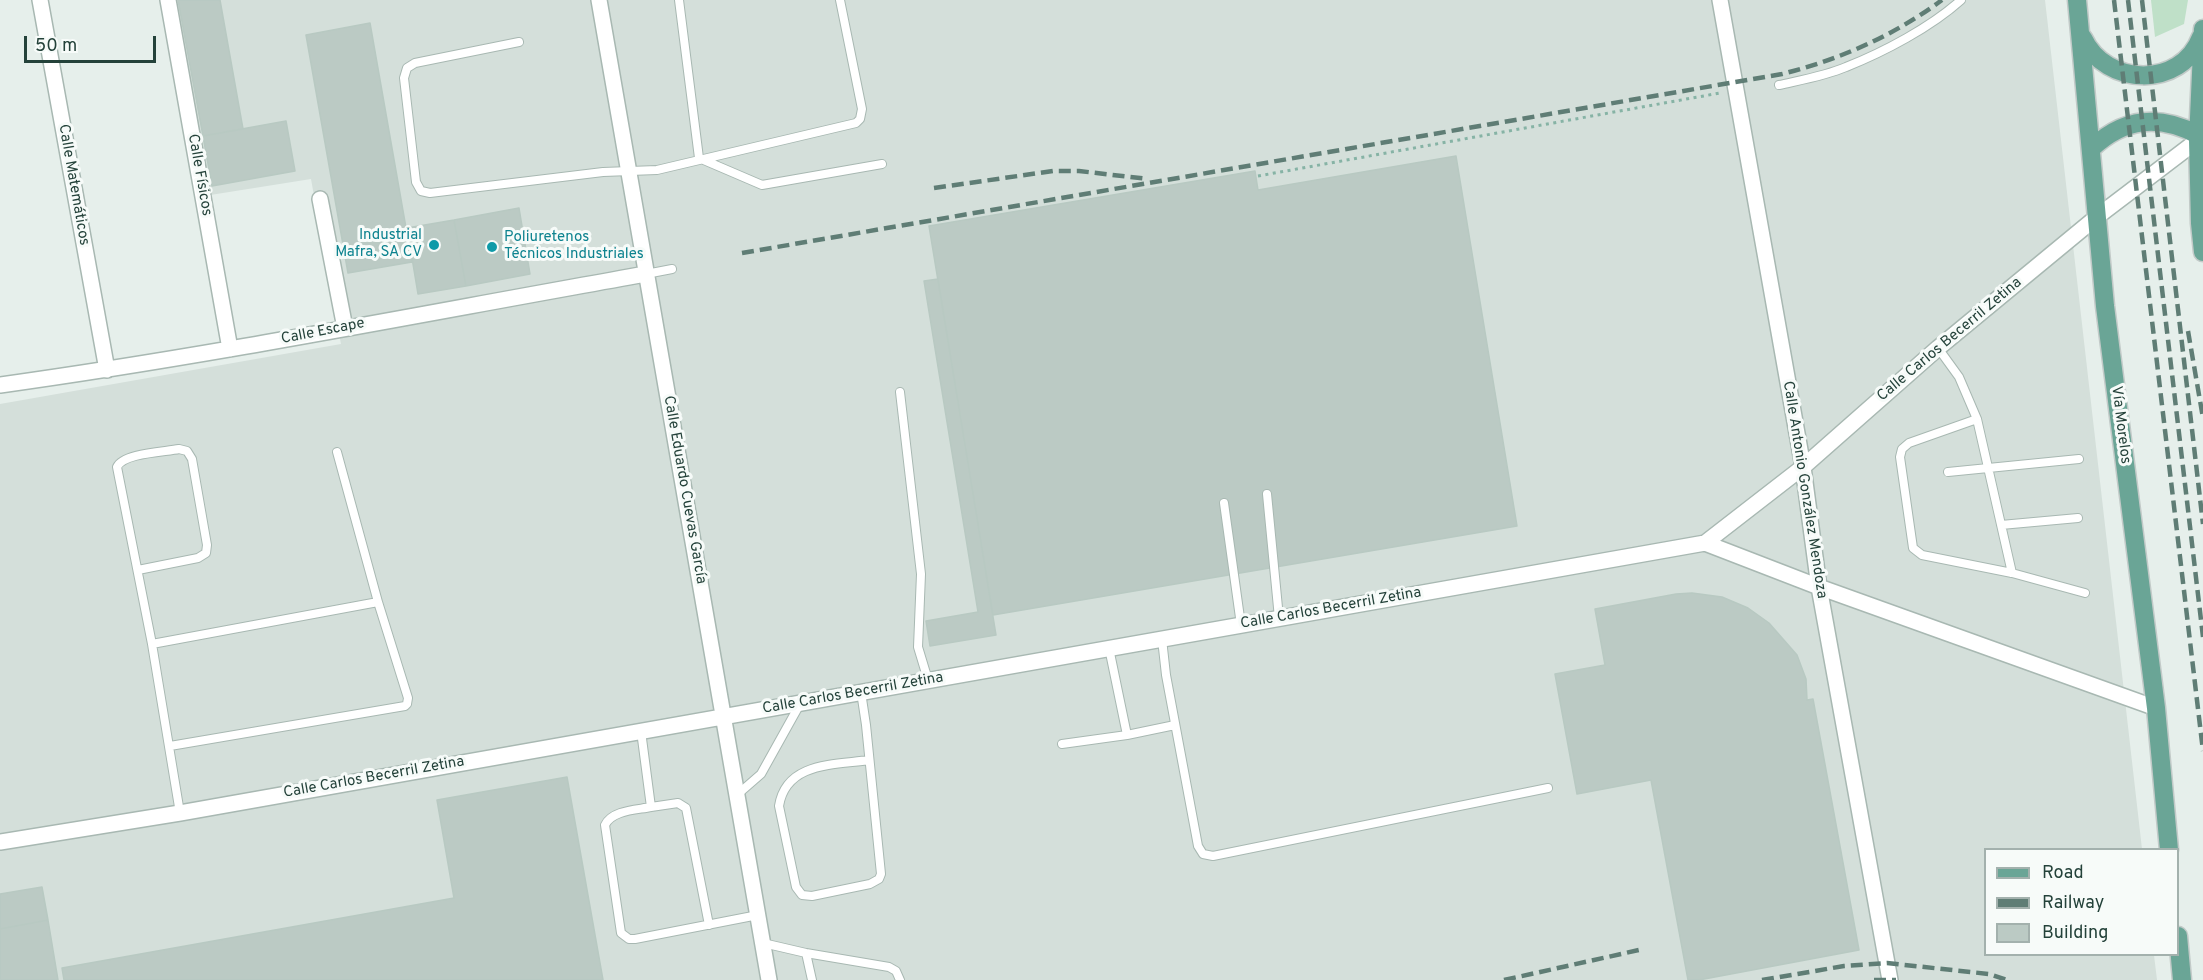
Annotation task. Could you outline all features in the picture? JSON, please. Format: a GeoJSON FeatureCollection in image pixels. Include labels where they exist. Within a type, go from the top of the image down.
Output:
{"type":"FeatureCollection","features":[{"type":"Feature","properties":{"kind":"main road","name":"Vía Morelos"},"geometry":{"type":"LineString","coordinates":[[2077,0],[2109,339],[2156,708],[2169,848]]}},
{"type":"Feature","properties":{"kind":"main road"},"geometry":{"type":"LineString","coordinates":[[2081,34],[2086,45],[2103,63],[2125,74],[2137,76],[2161,74],[2182,63],[2198,45],[2203,32]]}},
{"type":"Feature","properties":{"kind":"main road"},"geometry":{"type":"LineString","coordinates":[[2203,32],[2198,137],[2203,252]]}},
{"type":"Feature","properties":{"kind":"main road"},"geometry":{"type":"LineString","coordinates":[[2092,148],[2115,130],[2143,122],[2172,124],[2198,137]]}},
{"type":"Feature","properties":{"kind":"main road"},"geometry":{"type":"LineString","coordinates":[[2179,947],[2182,980]]}},
{"type":"Feature","properties":{"kind":"street","name":"Calle Matemáticos"},"geometry":{"type":"LineString","coordinates":[[40,0],[107,370]]}},
{"type":"Feature","properties":{"kind":"street","name":"Calle Físicos"},"geometry":{"type":"LineString","coordinates":[[168,0],[230,349]]}},
{"type":"Feature","properties":{"kind":"street","name":"Calle Eduardo Cuevas García"},"geometry":{"type":"LineString","coordinates":[[599,0],[769,980]]}},
{"type":"Feature","properties":{"kind":"street","name":"Calle Antonio González Mendoza"},"geometry":{"type":"LineString","coordinates":[[1720,0],[1803,466],[1819,587],[1890,980]]}},
{"type":"Feature","properties":{"kind":"street","name":"Calle Carlos Becerril Zetina"},"geometry":{"type":"LineString","coordinates":[[0,842],[180,813],[1705,543],[1803,466],[1938,348],[2198,137]]}},
{"type":"Feature","properties":{"kind":"street"},"geometry":{"type":"LineString","coordinates":[[320,199],[345,328]]}},
{"type":"Feature","properties":{"kind":"street","name":"Calle Escape"},"geometry":{"type":"LineString","coordinates":[[0,385],[230,349],[646,274]]}},
{"type":"Feature","properties":{"kind":"street"},"geometry":{"type":"LineString","coordinates":[[1705,543],[1819,587],[2156,708]]}},
{"type":"Feature","properties":{"kind":"lane"},"geometry":{"type":"LineString","coordinates":[[679,0],[699,158]]}},
{"type":"Feature","properties":{"kind":"lane"},"geometry":{"type":"LineString","coordinates":[[519,42],[415,63],[407,68],[405,78],[416,182],[421,191],[430,194],[629,170],[657,170],[699,158],[851,125],[860,119],[862,109],[840,0]]}},
{"type":"Feature","properties":{"kind":"lane"},"geometry":{"type":"LineString","coordinates":[[1779,86],[1845,68],[1899,41],[1961,0]]}},
{"type":"Feature","properties":{"kind":"lane"},"geometry":{"type":"LineString","coordinates":[[699,158],[762,185],[882,164]]}},
{"type":"Feature","properties":{"kind":"lane"},"geometry":{"type":"LineString","coordinates":[[646,274],[672,269]]}},
{"type":"Feature","properties":{"kind":"lane"},"geometry":{"type":"LineString","coordinates":[[1938,348],[1959,377],[1977,419],[2012,573]]}},
{"type":"Feature","properties":{"kind":"lane"},"geometry":{"type":"LineString","coordinates":[[900,392],[921,574],[918,647],[928,680]]}},
{"type":"Feature","properties":{"kind":"lane"},"geometry":{"type":"LineString","coordinates":[[1977,419],[1908,443],[1902,449],[1900,457],[1911,544],[1915,552],[2012,573],[2085,593]]}},
{"type":"Feature","properties":{"kind":"lane"},"geometry":{"type":"LineString","coordinates":[[138,570],[198,558],[206,553],[207,545],[192,459],[190,454],[183,449],[128,458],[119,463],[117,467],[152,644],[180,813]]}},
{"type":"Feature","properties":{"kind":"lane"},"geometry":{"type":"LineString","coordinates":[[170,746],[407,704],[408,698],[378,602],[337,452]]}},
{"type":"Feature","properties":{"kind":"lane"},"geometry":{"type":"LineString","coordinates":[[1948,472],[2079,459]]}},
{"type":"Feature","properties":{"kind":"lane"},"geometry":{"type":"LineString","coordinates":[[1267,494],[1279,618]]}},
{"type":"Feature","properties":{"kind":"lane"},"geometry":{"type":"LineString","coordinates":[[1224,503],[1241,625]]}},
{"type":"Feature","properties":{"kind":"lane"},"geometry":{"type":"LineString","coordinates":[[2001,525],[2078,518]]}},
{"type":"Feature","properties":{"kind":"lane"},"geometry":{"type":"LineString","coordinates":[[152,644],[378,602]]}},
{"type":"Feature","properties":{"kind":"lane"},"geometry":{"type":"LineString","coordinates":[[1162,639],[1174,725],[1199,851],[1208,856],[1548,788]]}},
{"type":"Feature","properties":{"kind":"lane"},"geometry":{"type":"LineString","coordinates":[[1109,648],[1127,735]]}},
{"type":"Feature","properties":{"kind":"lane"},"geometry":{"type":"LineString","coordinates":[[861,692],[869,760],[881,869],[879,879],[870,884],[812,896],[802,895],[796,887],[779,806],[781,796],[792,780],[809,768],[869,760]]}},
{"type":"Feature","properties":{"kind":"lane"},"geometry":{"type":"LineString","coordinates":[[736,796],[761,774],[801,703]]}},
{"type":"Feature","properties":{"kind":"lane"},"geometry":{"type":"LineString","coordinates":[[1062,744],[1127,735],[1174,725]]}},
{"type":"Feature","properties":{"kind":"lane"},"geometry":{"type":"LineString","coordinates":[[641,731],[651,807]]}},
{"type":"Feature","properties":{"kind":"lane"},"geometry":{"type":"LineString","coordinates":[[709,925],[686,808],[678,802],[611,817],[605,825],[621,933],[629,939],[635,939],[709,925],[758,915]]}},
{"type":"Feature","properties":{"kind":"lane"},"geometry":{"type":"LineString","coordinates":[[763,943],[889,967],[896,971],[900,980]]}},
{"type":"Feature","properties":{"kind":"lane"},"geometry":{"type":"LineString","coordinates":[[806,953],[812,980]]}},
{"type":"Feature","properties":{"kind":"path"},"geometry":{"type":"LineString","coordinates":[[1258,176],[1713,95]]}},
{"type":"Feature","properties":{"kind":"shaded area"},"geometry":{"type":"Polygon","coordinates":[[[174,0],[2045,0],[2142,848],[1984,848],[1984,956],[2154,956],[2157,980],[0,980],[0,404],[341,344],[311,179],[204,196],[174,0]]]}},
{"type":"Feature","properties":{"kind":"green space"},"geometry":{"type":"Polygon","coordinates":[[[2151,0],[2188,0],[2184,24],[2155,37],[2151,0]]]}},
{"type":"Feature","properties":{"kind":"building"},"geometry":{"type":"Polygon","coordinates":[[[178,0],[220,0],[243,129],[203,136],[178,0]]]}},
{"type":"Feature","properties":{"kind":"building"},"geometry":{"type":"Polygon","coordinates":[[[370,23],[412,262],[348,273],[306,35],[370,23]]]}},
{"type":"Feature","properties":{"kind":"building"},"geometry":{"type":"Polygon","coordinates":[[[286,121],[295,171],[212,186],[203,136],[286,121]]]}},
{"type":"Feature","properties":{"kind":"building"},"geometry":{"type":"Polygon","coordinates":[[[1456,156],[1517,526],[993,615],[929,226],[1255,171],[1258,190],[1456,156]]]}},
{"type":"Feature","properties":{"kind":"building","name":"Poliuretenos Técnicos Industriales"},"geometry":{"type":"Polygon","coordinates":[[[519,208],[530,274],[466,286],[454,220],[519,208]]]}},
{"type":"Feature","properties":{"kind":"building","name":"Industrial Mafra, SA CV"},"geometry":{"type":"Polygon","coordinates":[[[454,220],[466,286],[418,294],[407,228],[454,220]]]}},
{"type":"Feature","properties":{"kind":"building"},"geometry":{"type":"Polygon","coordinates":[[[938,279],[996,635],[930,646],[926,621],[978,612],[924,281],[938,279]]]}},
{"type":"Feature","properties":{"kind":"building"},"geometry":{"type":"Polygon","coordinates":[[[1692,593],[1722,597],[1748,608],[1769,623],[1797,655],[1806,679],[1807,700],[1813,699],[1859,950],[1699,980],[1688,980],[1651,780],[1577,794],[1555,674],[1605,665],[1595,609],[1692,593]]]}},
{"type":"Feature","properties":{"kind":"building"},"geometry":{"type":"Polygon","coordinates":[[[567,777],[603,980],[64,980],[62,968],[454,898],[437,800],[567,777]]]}},
{"type":"Feature","properties":{"kind":"building"},"geometry":{"type":"Polygon","coordinates":[[[42,887],[48,920],[0,929],[0,894],[42,887]]]}},
{"type":"Feature","properties":{"kind":"building"},"geometry":{"type":"Polygon","coordinates":[[[48,920],[58,980],[0,980],[0,929],[48,920]]]}},
{"type":"Feature","properties":{"kind":"railway"},"geometry":{"type":"LineString","coordinates":[[742,253],[1782,74],[1866,45],[1905,25],[1942,0]]}},
{"type":"Feature","properties":{"kind":"railway"},"geometry":{"type":"LineString","coordinates":[[2114,0],[2203,751]]}},
{"type":"Feature","properties":{"kind":"railway"},"geometry":{"type":"LineString","coordinates":[[2128,0],[2203,637]]}},
{"type":"Feature","properties":{"kind":"railway"},"geometry":{"type":"LineString","coordinates":[[2142,0],[2203,524]]}},
{"type":"Feature","properties":{"kind":"railway"},"geometry":{"type":"LineString","coordinates":[[934,188],[1053,171],[1079,171],[1148,179]]}},
{"type":"Feature","properties":{"kind":"railway"},"geometry":{"type":"LineString","coordinates":[[2188,331],[2203,418]]}},
{"type":"Feature","properties":{"kind":"railway"},"geometry":{"type":"LineString","coordinates":[[1504,980],[1639,950]]}},
{"type":"Feature","properties":{"kind":"railway"},"geometry":{"type":"LineString","coordinates":[[1762,980],[1844,966],[1887,963],[1989,974],[2007,980]]}},
{"type":"Feature","properties":{"kind":"railway"},"geometry":{"type":"LineString","coordinates":[[1874,980],[1896,980]]}},
{"type":"Feature","properties":{"kind":"place","name":"Industrial Mafra, SA CV"},"geometry":{"type":"Point","coordinates":[434,245]}},
{"type":"Feature","properties":{"kind":"place","name":"Poliuretenos Técnicos Industriales"},"geometry":{"type":"Point","coordinates":[492,247]}}]}
